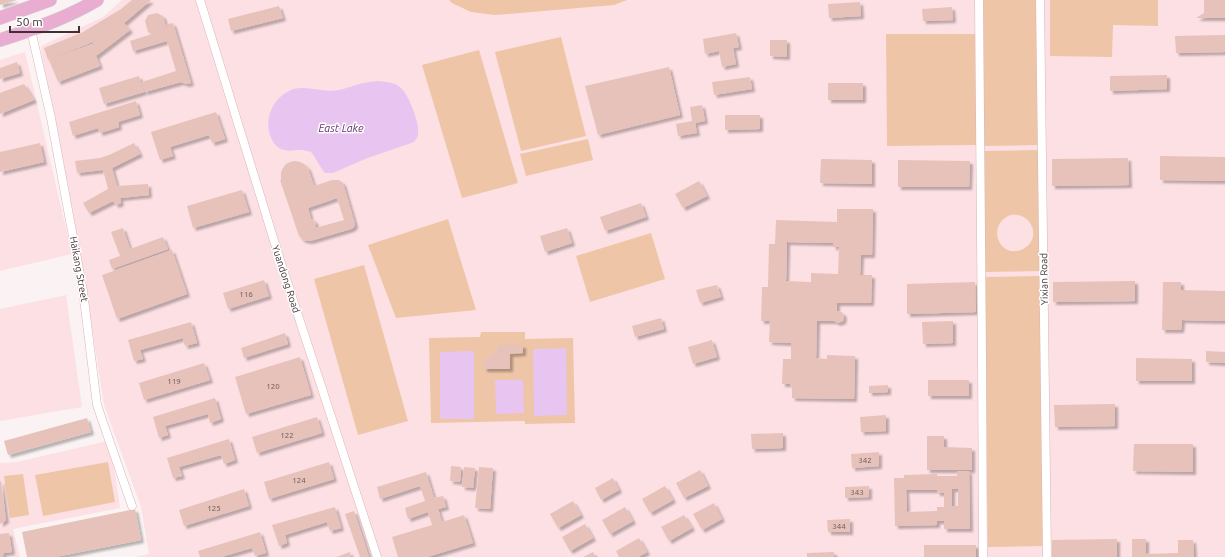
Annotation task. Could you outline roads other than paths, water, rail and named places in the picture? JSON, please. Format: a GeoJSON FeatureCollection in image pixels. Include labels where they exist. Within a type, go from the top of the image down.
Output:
{"type":"FeatureCollection","features":[{"type":"Feature","properties":{"kind":"main road"},"geometry":{"type":"LineString","coordinates":[[0,18],[50,0]]}},
{"type":"Feature","properties":{"kind":"main road"},"geometry":{"type":"LineString","coordinates":[[0,40],[31,30],[73,13],[97,0]]}},
{"type":"Feature","properties":{"kind":"street","name":"Yuandong Road"},"geometry":{"type":"LineString","coordinates":[[200,0],[280,260],[377,557]]}},
{"type":"Feature","properties":{"kind":"street"},"geometry":{"type":"LineString","coordinates":[[979,0],[983,557]]}},
{"type":"Feature","properties":{"kind":"street","name":"Yixian Road"},"geometry":{"type":"LineString","coordinates":[[1040,0],[1048,557]]}},
{"type":"Feature","properties":{"kind":"street","name":"Haikang Street"},"geometry":{"type":"LineString","coordinates":[[31,30],[51,118],[80,276],[98,405],[132,506]]}},
{"type":"Feature","properties":{"kind":"water","name":"East Lake"},"geometry":{"type":"Polygon","coordinates":[[[378,81],[396,85],[401,88],[407,97],[413,110],[418,129],[418,135],[414,142],[365,159],[333,173],[325,173],[311,152],[303,150],[284,150],[277,146],[273,141],[268,128],[268,121],[275,103],[285,93],[298,88],[333,91],[363,83],[378,81]]]}},
{"type":"Feature","properties":{"kind":"water"},"geometry":{"type":"Polygon","coordinates":[[[566,348],[567,415],[534,416],[533,349],[566,348]]]}},
{"type":"Feature","properties":{"kind":"water"},"geometry":{"type":"Polygon","coordinates":[[[474,351],[474,419],[440,419],[440,352],[474,351]]]}},
{"type":"Feature","properties":{"kind":"water"},"geometry":{"type":"Polygon","coordinates":[[[495,380],[523,380],[524,413],[496,414],[495,380]]]}}]}
